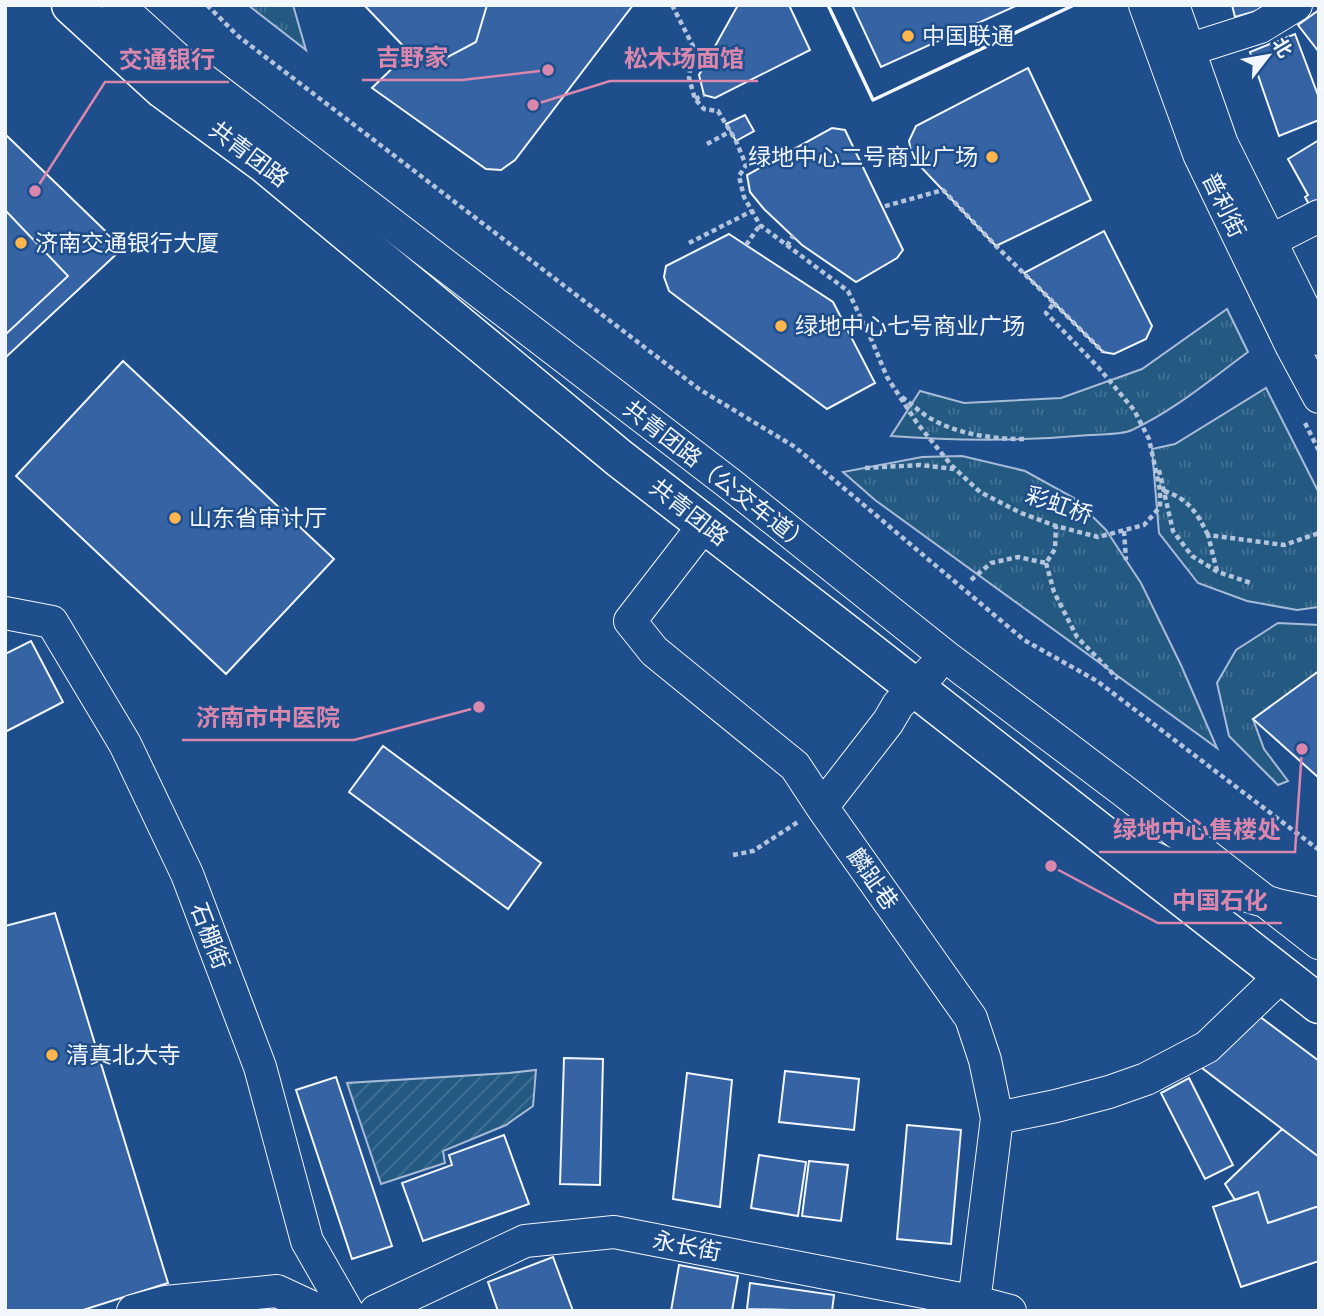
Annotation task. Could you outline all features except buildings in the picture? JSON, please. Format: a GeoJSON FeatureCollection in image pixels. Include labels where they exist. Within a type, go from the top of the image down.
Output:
{"type":"FeatureCollection","features":[{"type":"Feature","properties":{"kind":"main road","name":"共青团路"},"geometry":{"type":"LineString","coordinates":[[71,5],[163,89],[265,164],[619,458],[1319,1004]]}},
{"type":"Feature","properties":{"kind":"street","name":"共青团路（公交车道）"},"geometry":{"type":"LineString","coordinates":[[118,5],[183,64],[730,484],[945,656],[1319,943]]}},
{"type":"Feature","properties":{"kind":"street","name":"普利街"},"geometry":{"type":"LineString","coordinates":[[1144,5],[1199,154],[1319,397]]}},
{"type":"Feature","properties":{"kind":"street","name":"普利街"},"geometry":{"type":"LineString","coordinates":[[1173,5],[1222,144],[1319,339]]}},
{"type":"Feature","properties":{"kind":"street"},"geometry":{"type":"LineString","coordinates":[[1188,50],[1259,27],[1296,5]]}},
{"type":"Feature","properties":{"kind":"street"},"geometry":{"type":"LineString","coordinates":[[1270,241],[1319,216]]}},
{"type":"Feature","properties":{"kind":"street","name":"麟趾巷"},"geometry":{"type":"LineString","coordinates":[[705,524],[630,621],[654,652],[794,766],[971,1018],[985,1060],[996,1123],[974,1306]]}},
{"type":"Feature","properties":{"kind":"street","name":"石棚街"},"geometry":{"type":"LineString","coordinates":[[5,613],[52,621],[125,744],[187,874],[260,1067],[307,1241],[347,1311]]}},
{"type":"Feature","properties":{"kind":"street"},"geometry":{"type":"LineString","coordinates":[[822,807],[888,722],[898,705],[945,656]]}},
{"type":"Feature","properties":{"kind":"street"},"geometry":{"type":"LineString","coordinates":[[1100,834],[1217,887],[1319,914]]}},
{"type":"Feature","properties":{"kind":"street"},"geometry":{"type":"LineString","coordinates":[[996,1123],[1146,1079],[1207,1047],[1282,975]]}},
{"type":"Feature","properties":{"kind":"street","name":"永长街"},"geometry":{"type":"LineString","coordinates":[[376,1311],[525,1241],[614,1231],[974,1306],[1010,1311]]}},
{"type":"Feature","properties":{"kind":"street"},"geometry":{"type":"LineString","coordinates":[[133,1311],[166,1302],[277,1291],[320,1311]]}},
{"type":"Feature","properties":{"kind":"path"},"geometry":{"type":"LineString","coordinates":[[207,5],[238,36],[699,389],[795,447],[1024,640],[1097,681],[1319,850]]}},
{"type":"Feature","properties":{"kind":"path"},"geometry":{"type":"LineString","coordinates":[[672,5],[694,46],[690,78],[695,99],[704,109],[718,111],[731,131],[746,165],[739,176],[744,197],[760,225],[746,245]]}},
{"type":"Feature","properties":{"kind":"path"},"geometry":{"type":"LineString","coordinates":[[695,99],[704,95]]}},
{"type":"Feature","properties":{"kind":"path"},"geometry":{"type":"LineString","coordinates":[[707,144],[731,131]]}},
{"type":"Feature","properties":{"kind":"path"},"geometry":{"type":"LineString","coordinates":[[882,207],[943,190],[1103,352]]}},
{"type":"Feature","properties":{"kind":"path"},"geometry":{"type":"LineString","coordinates":[[689,243],[752,211]]}},
{"type":"Feature","properties":{"kind":"path","name":"彩虹桥"},"geometry":{"type":"LineString","coordinates":[[760,225],[848,291],[887,377],[898,395],[955,469],[980,492],[1021,513],[1098,537],[1144,525],[1160,507],[1160,490]]}},
{"type":"Feature","properties":{"kind":"path"},"geometry":{"type":"LineString","coordinates":[[787,246],[793,236]]}},
{"type":"Feature","properties":{"kind":"path"},"geometry":{"type":"LineString","coordinates":[[1055,303],[1046,313],[1098,367],[1134,410],[1149,439],[1160,490],[1176,495],[1196,512],[1208,535],[1218,572]]}},
{"type":"Feature","properties":{"kind":"path"},"geometry":{"type":"LineString","coordinates":[[898,395],[930,418],[959,430],[996,439],[1024,439]]}},
{"type":"Feature","properties":{"kind":"path"},"geometry":{"type":"LineString","coordinates":[[865,468],[920,465],[955,469]]}},
{"type":"Feature","properties":{"kind":"path"},"geometry":{"type":"LineString","coordinates":[[1159,470],[1173,531],[1192,556],[1218,572],[1251,583]]}},
{"type":"Feature","properties":{"kind":"path"},"geometry":{"type":"LineString","coordinates":[[1056,526],[1055,549],[1046,563],[1054,592],[1077,637],[1118,679]]}},
{"type":"Feature","properties":{"kind":"path"},"geometry":{"type":"LineString","coordinates":[[1124,531],[1126,560]]}},
{"type":"Feature","properties":{"kind":"path"},"geometry":{"type":"LineString","coordinates":[[1208,535],[1284,545],[1319,533]]}},
{"type":"Feature","properties":{"kind":"path"},"geometry":{"type":"LineString","coordinates":[[971,580],[991,563],[1018,557],[1046,563]]}},
{"type":"Feature","properties":{"kind":"path"},"geometry":{"type":"LineString","coordinates":[[733,855],[753,850],[822,807]]}},
{"type":"Feature","properties":{"kind":"green space"},"geometry":{"type":"Polygon","coordinates":[[[248,5],[293,5],[306,50],[248,5]]]}},
{"type":"Feature","properties":{"kind":"green space"},"geometry":{"type":"Polygon","coordinates":[[[1227,309],[1248,352],[1178,404],[1132,430],[1112,434],[1015,439],[891,436],[920,391],[964,403],[1061,398],[1142,369],[1227,309]]]}},
{"type":"Feature","properties":{"kind":"green space"},"geometry":{"type":"Polygon","coordinates":[[[1266,388],[1319,493],[1319,607],[1297,610],[1247,601],[1198,583],[1159,533],[1152,449],[1175,444],[1266,388]]]}},
{"type":"Feature","properties":{"kind":"green space"},"geometry":{"type":"Polygon","coordinates":[[[962,456],[1025,471],[1074,498],[1106,530],[1141,583],[1217,748],[875,500],[843,472],[922,457],[962,456]]]}},
{"type":"Feature","properties":{"kind":"green space"},"geometry":{"type":"Polygon","coordinates":[[[1278,623],[1319,625],[1319,671],[1253,719],[1264,749],[1288,781],[1278,785],[1229,736],[1217,683],[1236,650],[1278,623]]]}},
{"type":"Feature","properties":{"kind":"green space"},"geometry":{"type":"Polygon","coordinates":[[[536,1070],[533,1106],[506,1125],[443,1151],[445,1163],[381,1184],[347,1083],[536,1070]]]}},
{"type":"Feature","properties":{"kind":"wall"},"geometry":{"type":"LineString","coordinates":[[828,5],[873,100],[1074,5]]}},
{"type":"Feature","properties":{"kind":"place","name":"中国联通"},"geometry":{"type":"Point","coordinates":[908,36]}},
{"type":"Feature","properties":{"kind":"place","name":"吉野家"},"geometry":{"type":"Point","coordinates":[548,70]}},
{"type":"Feature","properties":{"kind":"place","name":"松木场面馆"},"geometry":{"type":"Point","coordinates":[533,105]}},
{"type":"Feature","properties":{"kind":"place","name":"绿地中心二号商业广场"},"geometry":{"type":"Point","coordinates":[992,157]}},
{"type":"Feature","properties":{"kind":"place","name":"交通银行"},"geometry":{"type":"Point","coordinates":[35,191]}},
{"type":"Feature","properties":{"kind":"place","name":"济南交通银行大厦"},"geometry":{"type":"Point","coordinates":[21,243]}},
{"type":"Feature","properties":{"kind":"place","name":"绿地中心七号商业广场"},"geometry":{"type":"Point","coordinates":[781,326]}},
{"type":"Feature","properties":{"kind":"place","name":"山东省审计厅"},"geometry":{"type":"Point","coordinates":[175,518]}},
{"type":"Feature","properties":{"kind":"place","name":"济南市中医院"},"geometry":{"type":"Point","coordinates":[479,707]}},
{"type":"Feature","properties":{"kind":"place","name":"绿地中心售楼处"},"geometry":{"type":"Point","coordinates":[1302,749]}},
{"type":"Feature","properties":{"kind":"place","name":"中国石化"},"geometry":{"type":"Point","coordinates":[1051,866]}},
{"type":"Feature","properties":{"kind":"place","name":"清真北大寺"},"geometry":{"type":"Point","coordinates":[52,1055]}}]}
